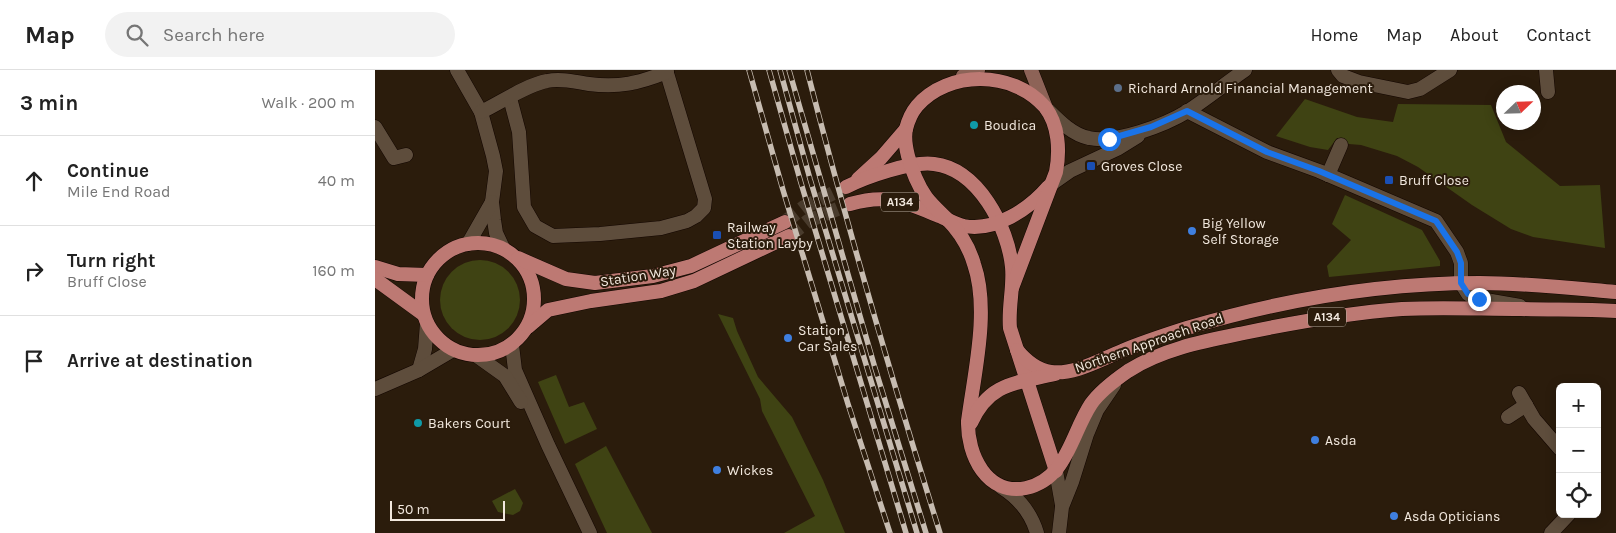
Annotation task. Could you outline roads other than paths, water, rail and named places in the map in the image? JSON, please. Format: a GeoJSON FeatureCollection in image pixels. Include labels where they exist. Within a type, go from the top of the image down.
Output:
{"type":"FeatureCollection","features":[{"type":"Feature","properties":{"kind":"main road"},"geometry":{"type":"LineString","coordinates":[[963,76],[978,70]]}},
{"type":"Feature","properties":{"kind":"main road"},"geometry":{"type":"LineString","coordinates":[[1031,70],[1045,108]]}},
{"type":"Feature","properties":{"kind":"main road","name":"A134"},"geometry":{"type":"LineString","coordinates":[[906,130],[906,149],[910,165],[914,176],[926,196],[964,241],[975,264],[981,304],[980,330],[968,421],[969,446],[978,465],[985,474],[1001,487],[1011,489],[1028,488],[1042,483],[1056,471],[1010,328],[1012,268],[997,221],[986,198],[961,175],[944,166],[933,164],[910,165],[849,185],[881,158],[906,130],[914,110],[930,90],[940,83],[963,76],[994,77],[1015,83],[1030,92],[1045,108],[1053,124],[1058,145],[1056,172],[1012,288]]}},
{"type":"Feature","properties":{"kind":"main road","name":"A134"},"geometry":{"type":"LineString","coordinates":[[850,204],[875,198],[889,198],[910,204],[966,226],[986,225],[1013,215],[1028,206],[1050,185]]}},
{"type":"Feature","properties":{"kind":"main road","name":"Station Way"},"geometry":{"type":"LineString","coordinates":[[515,257],[566,280],[595,283],[653,276],[691,266],[785,222]]}},
{"type":"Feature","properties":{"kind":"main road","name":"Station Way"},"geometry":{"type":"LineString","coordinates":[[527,328],[548,310],[603,299],[661,291],[694,281],[789,236]]}},
{"type":"Feature","properties":{"kind":"main road"},"geometry":{"type":"LineString","coordinates":[[375,279],[425,318],[437,338],[453,350],[477,356],[498,353],[512,345],[527,328],[532,316],[533,284],[526,269],[503,248],[487,244],[468,244],[446,252],[427,275],[422,294],[425,318]]}},
{"type":"Feature","properties":{"kind":"main road"},"geometry":{"type":"LineString","coordinates":[[375,267],[398,274],[427,275]]}},
{"type":"Feature","properties":{"kind":"main road","name":"Northern Approach Road"},"geometry":{"type":"LineString","coordinates":[[1017,350],[1031,364],[1049,372],[1062,372],[1097,361],[1158,337],[1259,309],[1325,296],[1461,283],[1511,284],[1616,292]]}},
{"type":"Feature","properties":{"kind":"main road","name":"Northern Approach Road"},"geometry":{"type":"LineString","coordinates":[[1056,471],[1092,403],[1103,391],[1129,370],[1149,360],[1192,345],[1320,318],[1403,310],[1430,308],[1614,312]]}},
{"type":"Feature","properties":{"kind":"main road","name":"A134"},"geometry":{"type":"LineString","coordinates":[[968,436],[975,413],[990,395],[1000,388],[1062,372]]}},
{"type":"Feature","properties":{"kind":"street"},"geometry":{"type":"LineString","coordinates":[[457,70],[481,112],[496,170],[492,202],[497,233],[503,248]]}},
{"type":"Feature","properties":{"kind":"street"},"geometry":{"type":"LineString","coordinates":[[1045,108],[1072,130],[1087,138],[1109,139],[1151,127],[1187,111],[1245,70]]}},
{"type":"Feature","properties":{"kind":"street"},"geometry":{"type":"LineString","coordinates":[[1338,70],[1343,76],[1359,82],[1408,92],[1419,88],[1450,70]]}},
{"type":"Feature","properties":{"kind":"street"},"geometry":{"type":"LineString","coordinates":[[1545,70],[1548,92]]}},
{"type":"Feature","properties":{"kind":"street"},"geometry":{"type":"LineString","coordinates":[[481,112],[528,88],[546,81],[563,80],[615,86],[641,82],[667,71],[705,199],[704,208],[687,221],[661,228],[601,234],[553,236],[535,226],[524,207],[519,132],[510,98]]}},
{"type":"Feature","properties":{"kind":"street"},"geometry":{"type":"LineString","coordinates":[[1187,111],[1267,152],[1328,175],[1436,221],[1457,252],[1461,263],[1461,283],[1468,294],[1474,298],[1503,302],[1533,310]]}},
{"type":"Feature","properties":{"kind":"street"},"geometry":{"type":"LineString","coordinates":[[375,127],[394,158],[406,155]]}},
{"type":"Feature","properties":{"kind":"street"},"geometry":{"type":"LineString","coordinates":[[1050,185],[1070,170],[1117,149],[1151,127]]}},
{"type":"Feature","properties":{"kind":"street"},"geometry":{"type":"LineString","coordinates":[[1328,175],[1341,145]]}},
{"type":"Feature","properties":{"kind":"street"},"geometry":{"type":"LineString","coordinates":[[468,244],[492,202]]}},
{"type":"Feature","properties":{"kind":"street"},"geometry":{"type":"LineString","coordinates":[[419,370],[425,349],[425,318]]}},
{"type":"Feature","properties":{"kind":"street"},"geometry":{"type":"LineString","coordinates":[[512,345],[515,370],[584,531]]}},
{"type":"Feature","properties":{"kind":"street"},"geometry":{"type":"LineString","coordinates":[[375,389],[419,370],[453,350]]}},
{"type":"Feature","properties":{"kind":"street"},"geometry":{"type":"LineString","coordinates":[[477,356],[505,376],[548,445]]}},
{"type":"Feature","properties":{"kind":"street"},"geometry":{"type":"LineString","coordinates":[[1059,533],[1063,507],[1097,410],[1107,394],[1129,370]]}},
{"type":"Feature","properties":{"kind":"street"},"geometry":{"type":"LineString","coordinates":[[1508,417],[1522,399],[1534,419],[1556,444]]}},
{"type":"Feature","properties":{"kind":"street"},"geometry":{"type":"LineString","coordinates":[[1056,471],[1063,507]]}},
{"type":"Feature","properties":{"kind":"street"},"geometry":{"type":"LineString","coordinates":[[1001,487],[1012,493],[1023,506],[1031,517],[1037,533]]}},
{"type":"Feature","properties":{"kind":"street"},"geometry":{"type":"LineString","coordinates":[[1551,533],[1565,518]]}},
{"type":"Feature","properties":{"kind":"tunnel"},"geometry":{"type":"LineString","coordinates":[[785,222],[804,207],[846,187]]}},
{"type":"Feature","properties":{"kind":"tunnel"},"geometry":{"type":"LineString","coordinates":[[789,236],[808,221],[850,204]]}},
{"type":"Feature","properties":{"kind":"railway"},"geometry":{"type":"LineString","coordinates":[[749,70],[783,190],[848,404],[890,533]]}},
{"type":"Feature","properties":{"kind":"railway"},"geometry":{"type":"LineString","coordinates":[[769,70],[906,533]]}},
{"type":"Feature","properties":{"kind":"railway"},"geometry":{"type":"LineString","coordinates":[[780,70],[810,179],[917,533]]}},
{"type":"Feature","properties":{"kind":"railway"},"geometry":{"type":"LineString","coordinates":[[789,70],[875,368],[926,533]]}},
{"type":"Feature","properties":{"kind":"railway"},"geometry":{"type":"LineString","coordinates":[[807,70],[871,303],[940,533]]}},
{"type":"Feature","properties":{"kind":"place","name":"Richard Arnold Financial Management"},"geometry":{"type":"Point","coordinates":[1118,88]}},
{"type":"Feature","properties":{"kind":"place","name":"Boudica"},"geometry":{"type":"Point","coordinates":[974,125]}},
{"type":"Feature","properties":{"kind":"place","name":"Groves Close"},"geometry":{"type":"Point","coordinates":[1091,166]}},
{"type":"Feature","properties":{"kind":"place","name":"Bruff Close"},"geometry":{"type":"Point","coordinates":[1389,180]}},
{"type":"Feature","properties":{"kind":"place","name":"Big Yellow Self Storage"},"geometry":{"type":"Point","coordinates":[1192,231]}},
{"type":"Feature","properties":{"kind":"place","name":"Railway Station Layby"},"geometry":{"type":"Point","coordinates":[717,235]}},
{"type":"Feature","properties":{"kind":"place","name":"Station Car Sales"},"geometry":{"type":"Point","coordinates":[788,338]}},
{"type":"Feature","properties":{"kind":"place","name":"Bakers Court"},"geometry":{"type":"Point","coordinates":[418,423]}},
{"type":"Feature","properties":{"kind":"place","name":"Asda"},"geometry":{"type":"Point","coordinates":[1315,440]}},
{"type":"Feature","properties":{"kind":"place","name":"Wickes"},"geometry":{"type":"Point","coordinates":[717,470]}},
{"type":"Feature","properties":{"kind":"place","name":"Asda Opticians"},"geometry":{"type":"Point","coordinates":[1394,516]}}]}
